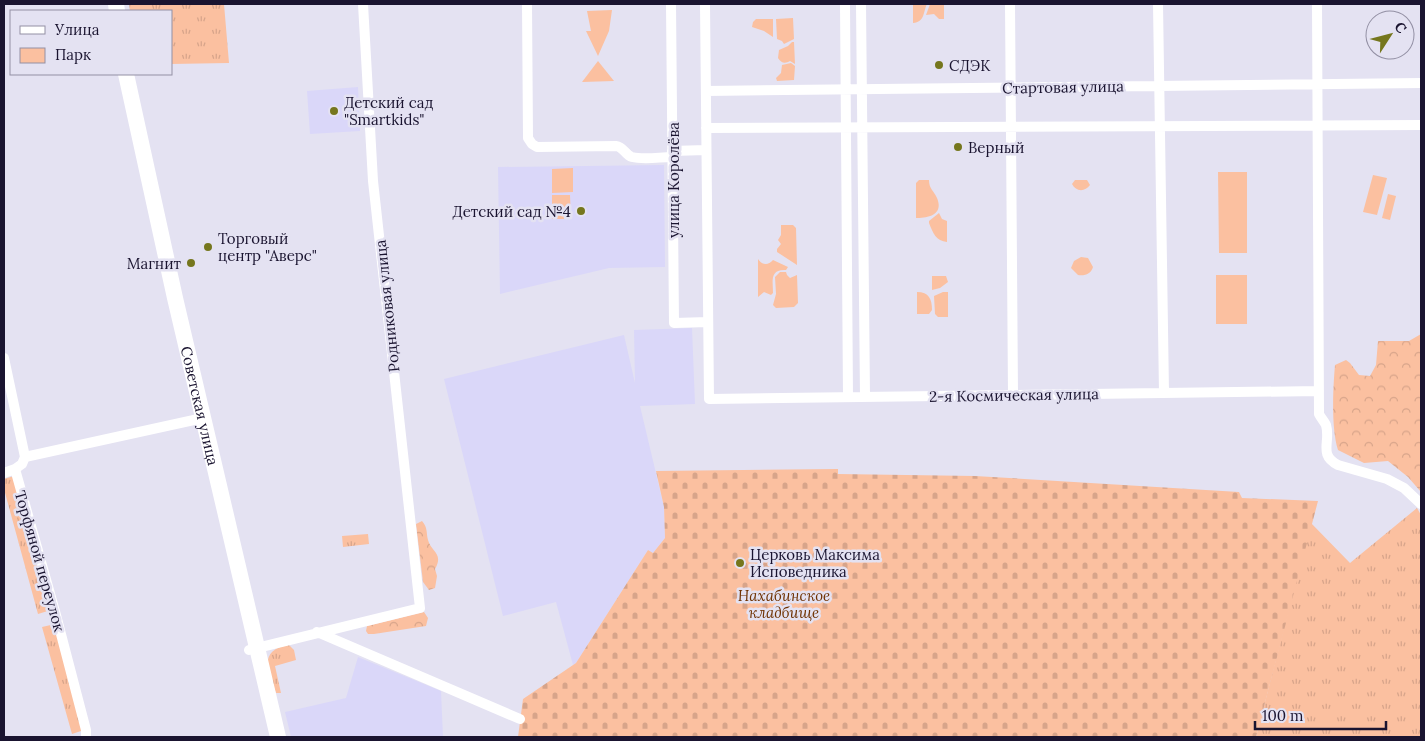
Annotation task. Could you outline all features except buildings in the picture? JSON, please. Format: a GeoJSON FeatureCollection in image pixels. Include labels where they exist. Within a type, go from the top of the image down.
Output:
{"type":"FeatureCollection","features":[{"type":"Feature","properties":{"kind":"main road","name":"Советская улица"},"geometry":{"type":"LineString","coordinates":[[116,75],[133,156],[199,419],[253,649],[278,737]]}},
{"type":"Feature","properties":{"kind":"main road","name":"Советская улица"},"geometry":{"type":"LineString","coordinates":[[126,75],[199,419]]}},
{"type":"Feature","properties":{"kind":"main road","name":"Советская улица"},"geometry":{"type":"LineString","coordinates":[[253,649],[268,737]]}},
{"type":"Feature","properties":{"kind":"street","name":"Родниковая улица"},"geometry":{"type":"LineString","coordinates":[[317,632],[420,608],[373,181],[363,4]]}},
{"type":"Feature","properties":{"kind":"street"},"geometry":{"type":"LineString","coordinates":[[527,4],[528,138],[532,144],[537,147],[616,146],[621,147],[627,154],[634,157],[706,150]]}},
{"type":"Feature","properties":{"kind":"street","name":"улица Королёва"},"geometry":{"type":"LineString","coordinates":[[671,4],[674,323],[708,322]]}},
{"type":"Feature","properties":{"kind":"street"},"geometry":{"type":"LineString","coordinates":[[705,4],[708,322]]}},
{"type":"Feature","properties":{"kind":"street"},"geometry":{"type":"LineString","coordinates":[[845,4],[848,398]]}},
{"type":"Feature","properties":{"kind":"street"},"geometry":{"type":"LineString","coordinates":[[861,4],[865,397]]}},
{"type":"Feature","properties":{"kind":"street"},"geometry":{"type":"LineString","coordinates":[[1010,4],[1013,396]]}},
{"type":"Feature","properties":{"kind":"street"},"geometry":{"type":"LineString","coordinates":[[1158,4],[1164,393]]}},
{"type":"Feature","properties":{"kind":"street"},"geometry":{"type":"LineString","coordinates":[[1317,4],[1319,414],[1326,427],[1326,454],[1328,458],[1338,465],[1387,479],[1404,488],[1421,504]]}},
{"type":"Feature","properties":{"kind":"street","name":"Стартовая улица"},"geometry":{"type":"LineString","coordinates":[[706,91],[1421,83]]}},
{"type":"Feature","properties":{"kind":"street"},"geometry":{"type":"LineString","coordinates":[[706,128],[1421,125]]}},
{"type":"Feature","properties":{"kind":"street","name":"2-я Космическая улица"},"geometry":{"type":"LineString","coordinates":[[708,322],[709,399],[1319,391]]}},
{"type":"Feature","properties":{"kind":"street"},"geometry":{"type":"LineString","coordinates":[[4,358],[25,457],[199,419]]}},
{"type":"Feature","properties":{"kind":"street","name":"Торфяной переулок"},"geometry":{"type":"LineString","coordinates":[[25,457],[22,464],[15,469],[56,615],[86,730],[86,737]]}},
{"type":"Feature","properties":{"kind":"street"},"geometry":{"type":"LineString","coordinates":[[4,473],[15,469]]}},
{"type":"Feature","properties":{"kind":"street"},"geometry":{"type":"LineString","coordinates":[[253,649],[317,632],[520,719]]}},
{"type":"Feature","properties":{"kind":"shaded area","name":"Детский сад \"Smartkids\""},"geometry":{"type":"Polygon","coordinates":[[[358,87],[360,131],[310,134],[307,91],[358,87]]]}},
{"type":"Feature","properties":{"kind":"shaded area","name":"Детский сад №4"},"geometry":{"type":"Polygon","coordinates":[[[664,165],[665,267],[609,268],[500,294],[498,167],[664,165]]]}},
{"type":"Feature","properties":{"kind":"shaded area"},"geometry":{"type":"Polygon","coordinates":[[[692,328],[695,404],[640,406],[664,507],[665,538],[653,553],[648,550],[573,665],[556,602],[503,616],[444,379],[624,335],[635,383],[634,330],[692,328]]]}},
{"type":"Feature","properties":{"kind":"shaded area"},"geometry":{"type":"Polygon","coordinates":[[[358,657],[441,691],[443,737],[291,737],[285,712],[346,698],[358,657]]]}},
{"type":"Feature","properties":{"kind":"green space"},"geometry":{"type":"Polygon","coordinates":[[[129,4],[224,4],[229,63],[172,64],[172,10],[130,10],[129,4]]]}},
{"type":"Feature","properties":{"kind":"green space"},"geometry":{"type":"Polygon","coordinates":[[[913,4],[927,4],[922,19],[913,23],[913,4]]]}},
{"type":"Feature","properties":{"kind":"green space"},"geometry":{"type":"Polygon","coordinates":[[[930,4],[944,4],[944,19],[939,19],[934,14],[926,15],[930,4]]]}},
{"type":"Feature","properties":{"kind":"green space"},"geometry":{"type":"Polygon","coordinates":[[[612,10],[609,31],[598,56],[586,31],[591,31],[587,11],[612,10]]]}},
{"type":"Feature","properties":{"kind":"green space"},"geometry":{"type":"Polygon","coordinates":[[[793,18],[794,39],[784,44],[777,39],[776,19],[793,18]]]}},
{"type":"Feature","properties":{"kind":"green space"},"geometry":{"type":"Polygon","coordinates":[[[756,19],[773,19],[773,37],[764,31],[752,27],[756,19]]]}},
{"type":"Feature","properties":{"kind":"green space"},"geometry":{"type":"Polygon","coordinates":[[[794,42],[795,64],[790,61],[782,62],[778,58],[779,50],[794,42]]]}},
{"type":"Feature","properties":{"kind":"green space"},"geometry":{"type":"Polygon","coordinates":[[[598,61],[614,81],[582,82],[598,61]]]}},
{"type":"Feature","properties":{"kind":"green space"},"geometry":{"type":"Polygon","coordinates":[[[791,63],[795,66],[794,80],[777,81],[776,78],[781,73],[782,65],[791,63]]]}},
{"type":"Feature","properties":{"kind":"green space"},"geometry":{"type":"Polygon","coordinates":[[[573,168],[573,192],[552,193],[552,169],[573,168]]]}},
{"type":"Feature","properties":{"kind":"green space"},"geometry":{"type":"Polygon","coordinates":[[[1218,172],[1247,172],[1247,253],[1219,253],[1218,172]]]}},
{"type":"Feature","properties":{"kind":"green space"},"geometry":{"type":"Polygon","coordinates":[[[1373,175],[1387,178],[1377,215],[1363,212],[1373,175]]]}},
{"type":"Feature","properties":{"kind":"green space"},"geometry":{"type":"Polygon","coordinates":[[[919,180],[929,180],[939,204],[937,212],[934,214],[916,218],[916,183],[919,180]]]}},
{"type":"Feature","properties":{"kind":"green space"},"geometry":{"type":"Polygon","coordinates":[[[1075,180],[1087,180],[1090,185],[1086,189],[1078,190],[1072,184],[1075,180]]]}},
{"type":"Feature","properties":{"kind":"green space"},"geometry":{"type":"Polygon","coordinates":[[[1388,194],[1396,196],[1390,220],[1382,218],[1388,194]]]}},
{"type":"Feature","properties":{"kind":"green space"},"geometry":{"type":"Polygon","coordinates":[[[552,195],[570,195],[571,219],[552,219],[552,195]]]}},
{"type":"Feature","properties":{"kind":"green space"},"geometry":{"type":"Polygon","coordinates":[[[939,213],[942,219],[947,221],[947,242],[938,238],[929,223],[939,213]]]}},
{"type":"Feature","properties":{"kind":"green space"},"geometry":{"type":"Polygon","coordinates":[[[781,225],[793,225],[796,228],[797,265],[777,252],[781,244],[778,240],[781,235],[781,225]]]}},
{"type":"Feature","properties":{"kind":"green space"},"geometry":{"type":"Polygon","coordinates":[[[1081,257],[1088,258],[1093,267],[1089,273],[1078,275],[1071,268],[1074,261],[1081,257]]]}},
{"type":"Feature","properties":{"kind":"green space"},"geometry":{"type":"Polygon","coordinates":[[[758,259],[763,264],[773,260],[788,267],[786,270],[781,270],[774,274],[773,293],[771,295],[764,292],[758,297],[758,259]]]}},
{"type":"Feature","properties":{"kind":"green space"},"geometry":{"type":"Polygon","coordinates":[[[780,272],[786,272],[790,278],[797,275],[798,303],[794,307],[776,308],[773,305],[776,294],[775,277],[780,272]]]}},
{"type":"Feature","properties":{"kind":"green space"},"geometry":{"type":"Polygon","coordinates":[[[1216,275],[1247,275],[1247,324],[1216,324],[1216,275]]]}},
{"type":"Feature","properties":{"kind":"green space"},"geometry":{"type":"Polygon","coordinates":[[[932,276],[946,276],[948,282],[940,288],[932,290],[932,276]]]}},
{"type":"Feature","properties":{"kind":"green space"},"geometry":{"type":"Polygon","coordinates":[[[917,292],[924,293],[929,297],[932,310],[929,314],[917,314],[917,292]]]}},
{"type":"Feature","properties":{"kind":"green space"},"geometry":{"type":"Polygon","coordinates":[[[948,292],[948,317],[938,317],[935,314],[934,296],[948,292]]]}},
{"type":"Feature","properties":{"kind":"green space"},"geometry":{"type":"Polygon","coordinates":[[[1421,334],[1421,492],[1408,477],[1388,461],[1364,463],[1338,450],[1334,431],[1333,408],[1335,365],[1346,360],[1359,375],[1370,376],[1376,365],[1378,341],[1409,341],[1421,334]]]}},
{"type":"Feature","properties":{"kind":"green space","name":"Нахабинское кладбище"},"geometry":{"type":"Polygon","coordinates":[[[838,469],[838,474],[975,476],[1239,492],[1242,498],[1318,501],[1256,737],[518,737],[523,699],[576,663],[648,550],[653,553],[665,538],[664,507],[656,471],[838,469]]]}},
{"type":"Feature","properties":{"kind":"green space"},"geometry":{"type":"Polygon","coordinates":[[[14,476],[51,610],[38,614],[4,489],[4,479],[14,476]]]}},
{"type":"Feature","properties":{"kind":"green space"},"geometry":{"type":"Polygon","coordinates":[[[1417,508],[1421,515],[1421,737],[1256,737],[1311,523],[1350,563],[1417,508]]]}},
{"type":"Feature","properties":{"kind":"green space"},"geometry":{"type":"Polygon","coordinates":[[[422,521],[426,528],[428,540],[438,556],[435,569],[437,576],[435,588],[429,590],[423,582],[416,524],[422,521]]]}},
{"type":"Feature","properties":{"kind":"green space"},"geometry":{"type":"Polygon","coordinates":[[[368,534],[369,544],[343,547],[342,536],[368,534]]]}},
{"type":"Feature","properties":{"kind":"green space"},"geometry":{"type":"Polygon","coordinates":[[[424,612],[428,618],[426,626],[374,634],[368,634],[366,631],[367,626],[424,612]]]}},
{"type":"Feature","properties":{"kind":"green space"},"geometry":{"type":"Polygon","coordinates":[[[55,624],[84,730],[72,734],[42,627],[55,624]]]}},
{"type":"Feature","properties":{"kind":"green space"},"geometry":{"type":"Polygon","coordinates":[[[289,645],[294,650],[296,660],[275,666],[281,693],[276,693],[269,670],[269,657],[272,652],[289,645]]]}},
{"type":"Feature","properties":{"kind":"place","name":"СДЭК"},"geometry":{"type":"Point","coordinates":[939,65]}},
{"type":"Feature","properties":{"kind":"place","name":"Детский сад \"Smartkids\""},"geometry":{"type":"Point","coordinates":[334,111]}},
{"type":"Feature","properties":{"kind":"place","name":"Верный"},"geometry":{"type":"Point","coordinates":[958,147]}},
{"type":"Feature","properties":{"kind":"place","name":"Детский сад №4"},"geometry":{"type":"Point","coordinates":[581,211]}},
{"type":"Feature","properties":{"kind":"place","name":"Торговый центр \"Аверс\""},"geometry":{"type":"Point","coordinates":[208,247]}},
{"type":"Feature","properties":{"kind":"place","name":"Магнит"},"geometry":{"type":"Point","coordinates":[191,263]}},
{"type":"Feature","properties":{"kind":"place","name":"Церковь Максима Исповедника"},"geometry":{"type":"Point","coordinates":[740,563]}}]}
